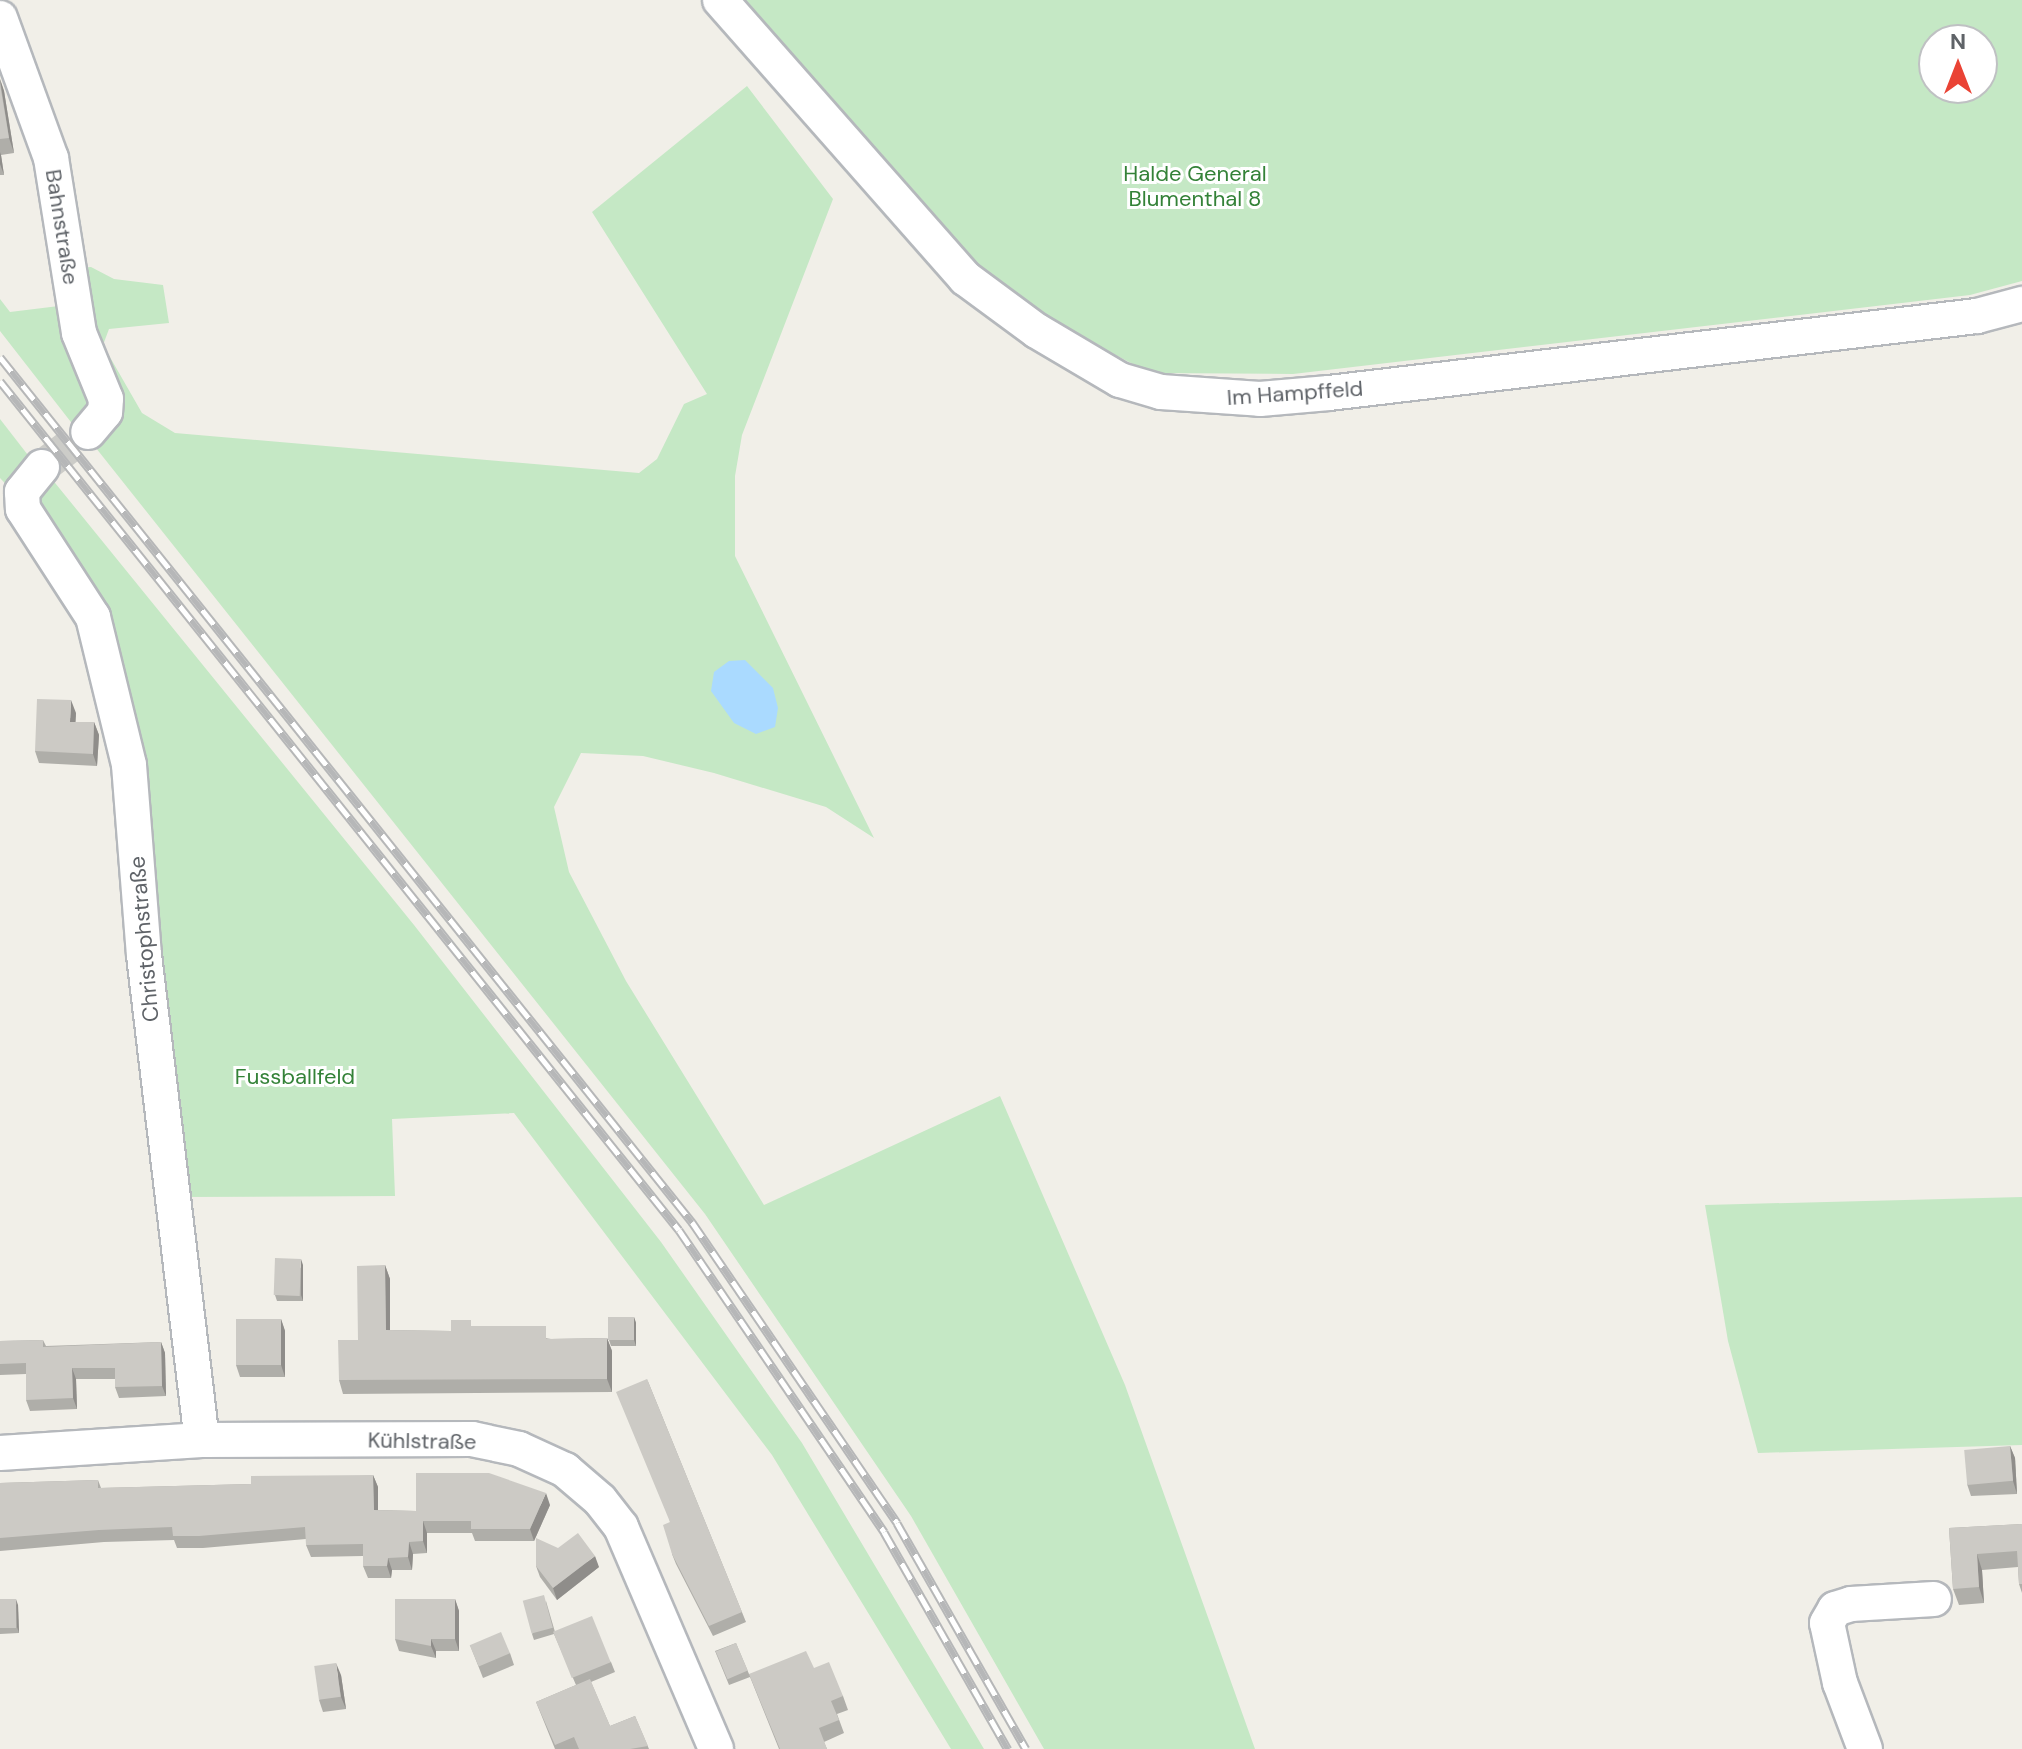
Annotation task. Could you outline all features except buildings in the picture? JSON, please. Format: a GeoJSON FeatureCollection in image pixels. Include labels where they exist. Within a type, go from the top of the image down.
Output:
{"type":"FeatureCollection","features":[{"type":"Feature","properties":{"kind":"street","name":"Im Hampffeld"},"geometry":{"type":"LineString","coordinates":[[720,0],[965,278],[1037,331],[1120,380],[1161,392],[1260,399],[1329,393],[1977,316],[2022,304]]}},
{"type":"Feature","properties":{"kind":"street","name":"Bahnstraße"},"geometry":{"type":"LineString","coordinates":[[0,18],[51,158],[79,333],[106,399],[105,412],[88,432]]}},
{"type":"Feature","properties":{"kind":"street","name":"Christophstraße"},"geometry":{"type":"LineString","coordinates":[[42,467],[22,492],[23,509],[93,617],[129,765],[144,955],[202,1440]]}},
{"type":"Feature","properties":{"kind":"street","name":"Kühlstraße"},"geometry":{"type":"LineString","coordinates":[[0,1453],[202,1440],[472,1439],[519,1449],[565,1470],[600,1500],[621,1527],[716,1749]]}},
{"type":"Feature","properties":{"kind":"street"},"geometry":{"type":"LineString","coordinates":[[1865,1749],[1840,1683],[1827,1623],[1835,1609],[1851,1604],[1934,1599]]}},
{"type":"Feature","properties":{"kind":"green space","name":"Halde General Blumenthal 8"},"geometry":{"type":"Polygon","coordinates":[[[720,0],[2022,0],[2022,281],[1970,295],[1293,374],[1150,373],[970,279],[720,0]]]}},
{"type":"Feature","properties":{"kind":"green space"},"geometry":{"type":"Polygon","coordinates":[[[747,86],[833,199],[742,435],[735,476],[735,556],[874,838],[826,807],[714,773],[643,756],[581,753],[554,807],[569,872],[626,981],[764,1205],[1000,1096],[1125,1385],[1255,1749],[1044,1749],[911,1516],[705,1214],[88,438],[101,427],[75,268],[91,267],[114,279],[163,285],[169,323],[109,329],[103,345],[142,413],[175,433],[639,473],[657,459],[684,404],[707,394],[592,212],[747,86]]]}},
{"type":"Feature","properties":{"kind":"green space"},"geometry":{"type":"Polygon","coordinates":[[[0,299],[10,312],[67,305],[98,395],[74,426],[0,331],[0,299]]]}},
{"type":"Feature","properties":{"kind":"green space"},"geometry":{"type":"Polygon","coordinates":[[[0,419],[31,459],[15,494],[0,478],[0,419]]]}},
{"type":"Feature","properties":{"kind":"green space","name":"Fussballfeld"},"geometry":{"type":"Polygon","coordinates":[[[47,473],[414,925],[661,1242],[802,1443],[984,1749],[951,1749],[772,1455],[514,1113],[392,1119],[395,1196],[179,1197],[137,762],[29,507],[47,473]]]}},
{"type":"Feature","properties":{"kind":"green space"},"geometry":{"type":"Polygon","coordinates":[[[2022,1197],[2022,1445],[1758,1453],[1728,1341],[1705,1205],[2022,1197]]]}},
{"type":"Feature","properties":{"kind":"water"},"geometry":{"type":"Polygon","coordinates":[[[745,660],[773,688],[778,708],[775,727],[756,734],[734,723],[711,691],[714,672],[729,661],[745,660]]]}},
{"type":"Feature","properties":{"kind":"tunnel"},"geometry":{"type":"LineString","coordinates":[[42,467],[88,432]]}},
{"type":"Feature","properties":{"kind":"railway"},"geometry":{"type":"LineString","coordinates":[[0,357],[692,1222],[897,1523],[1026,1749]]}},
{"type":"Feature","properties":{"kind":"railway"},"geometry":{"type":"LineString","coordinates":[[0,381],[679,1230],[884,1532],[1008,1749]]}}]}
